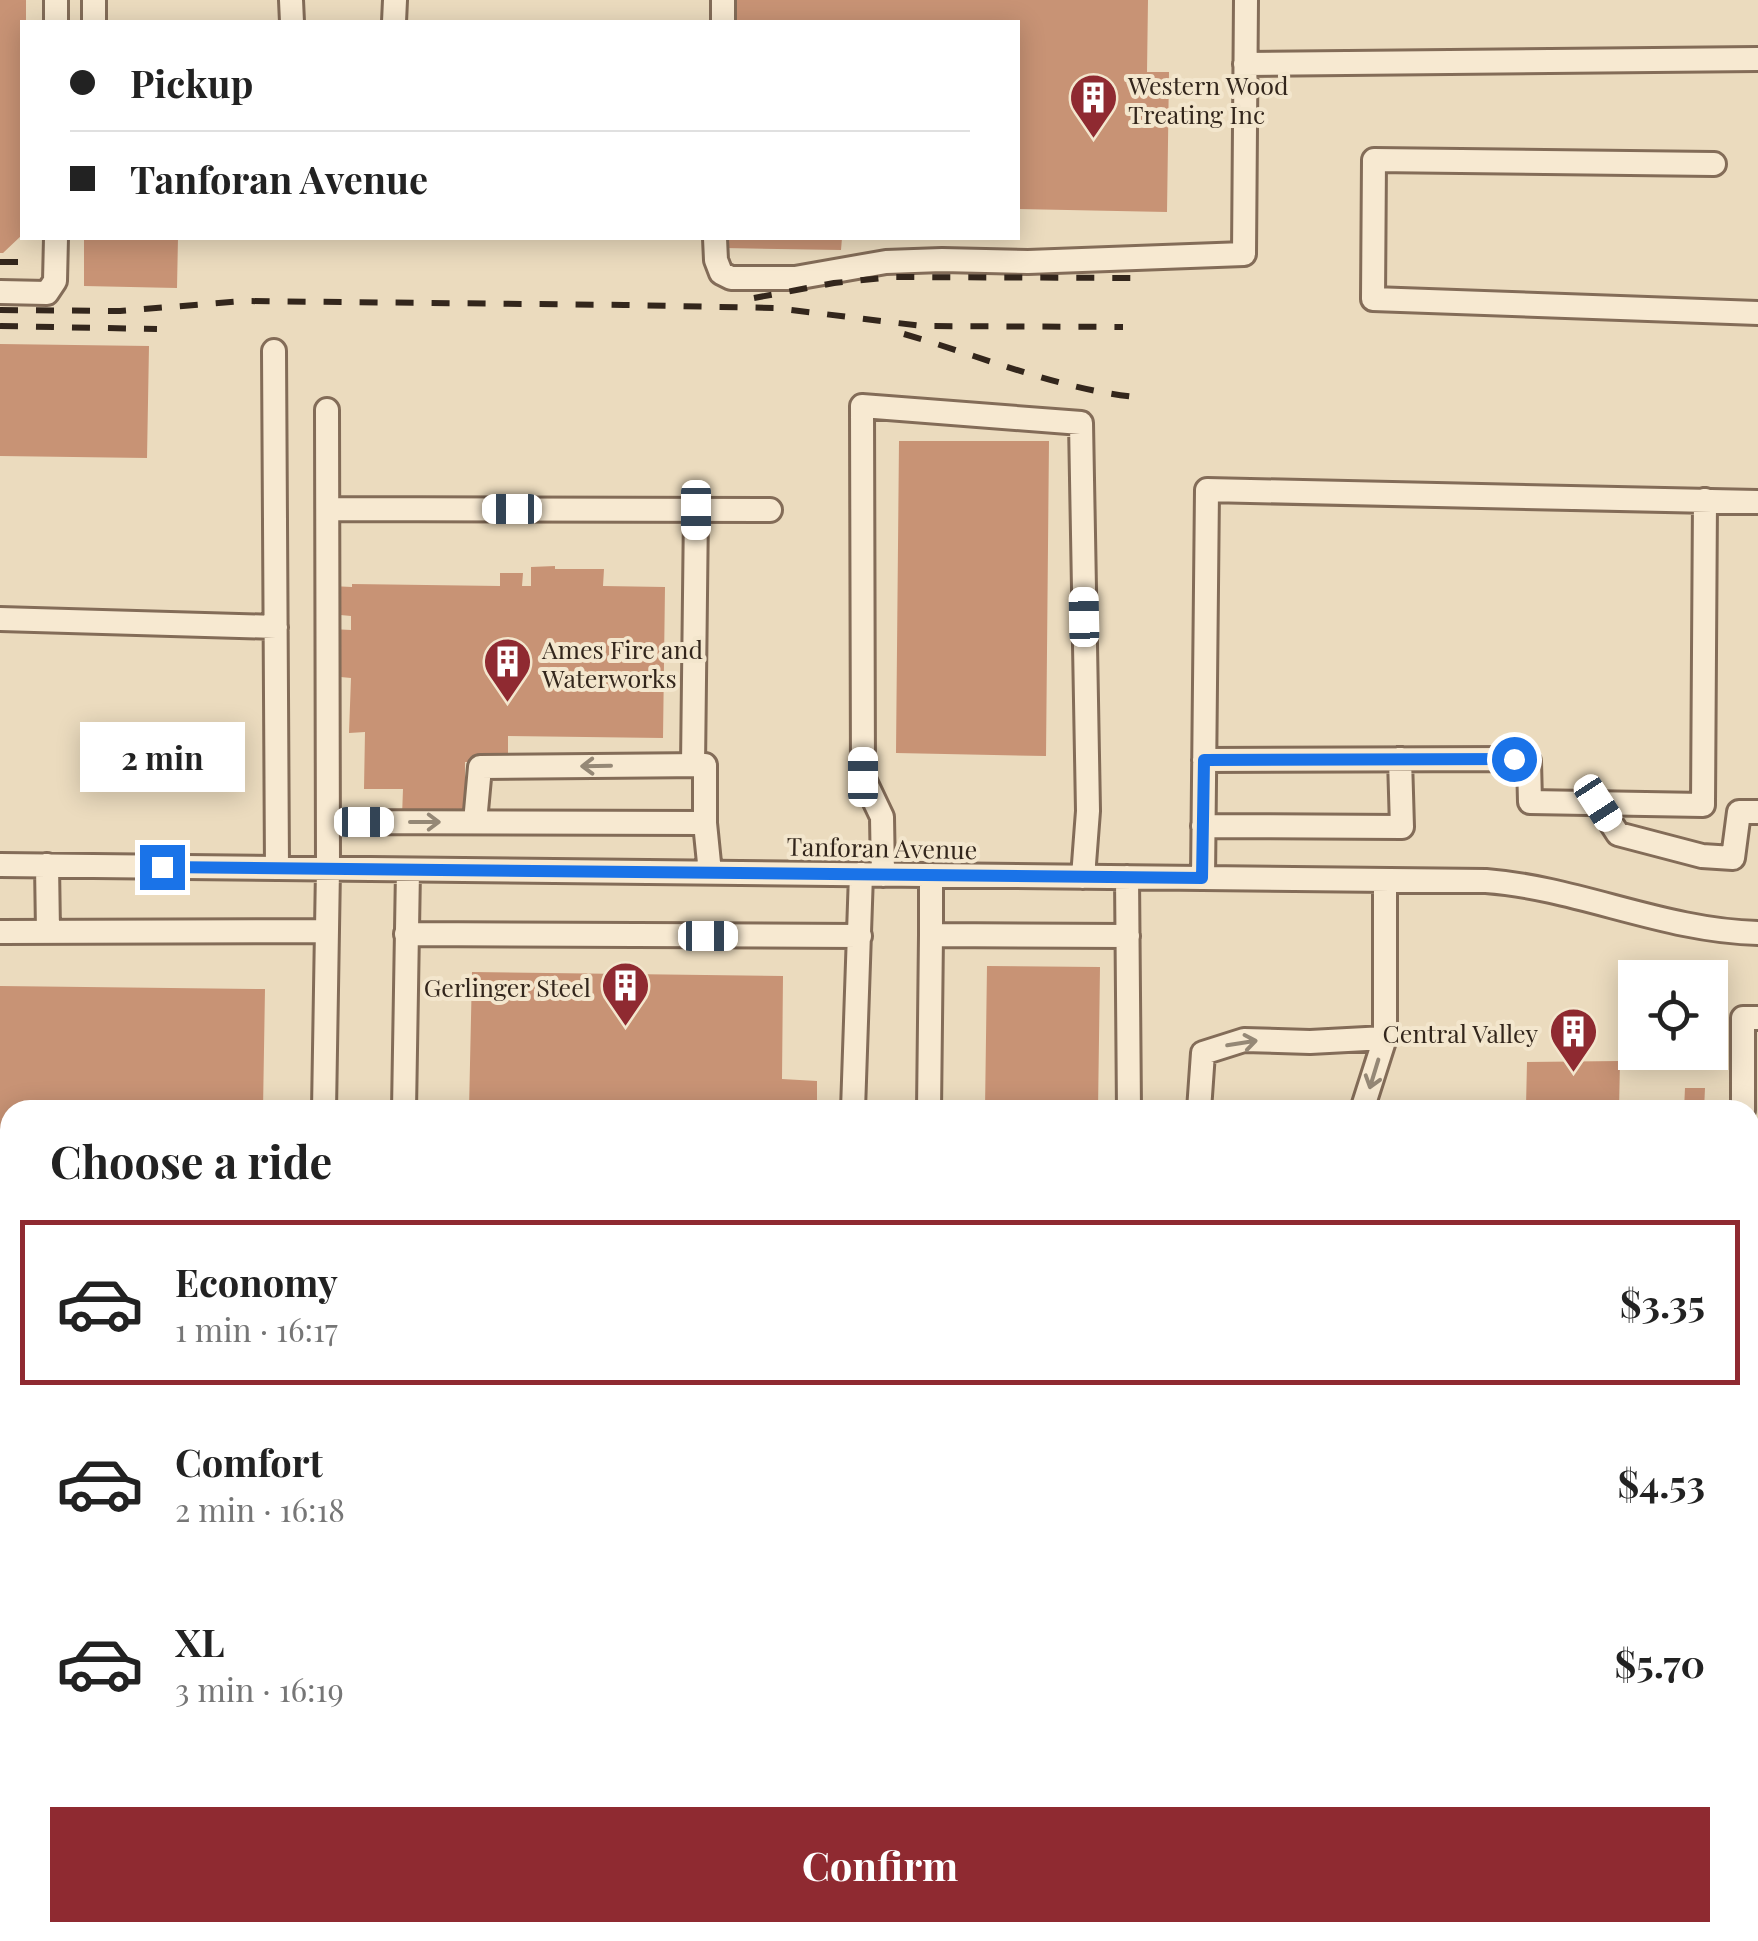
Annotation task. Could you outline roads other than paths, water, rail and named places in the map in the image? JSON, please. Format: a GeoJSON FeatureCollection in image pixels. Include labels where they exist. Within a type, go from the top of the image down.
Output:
{"type":"FeatureCollection","features":[{"type":"Feature","properties":{"kind":"street"},"geometry":{"type":"LineString","coordinates":[[716,240],[721,274],[731,278],[795,278],[886,262],[1028,262],[1244,254],[1246,0]]}},
{"type":"Feature","properties":{"kind":"street"},"geometry":{"type":"LineString","coordinates":[[1246,64],[1758,59]]}},
{"type":"Feature","properties":{"kind":"street"},"geometry":{"type":"LineString","coordinates":[[1714,164],[1374,160],[1373,299],[1758,314]]}},
{"type":"Feature","properties":{"kind":"street"},"geometry":{"type":"LineString","coordinates":[[0,292],[46,293],[54,281],[56,240]]}},
{"type":"Feature","properties":{"kind":"street"},"geometry":{"type":"LineString","coordinates":[[274,351],[278,868]]}},
{"type":"Feature","properties":{"kind":"street"},"geometry":{"type":"LineString","coordinates":[[853,1100],[860,936],[882,817],[863,777],[862,406],[1080,423],[1088,811],[1083,877]]}},
{"type":"Feature","properties":{"kind":"street"},"geometry":{"type":"LineString","coordinates":[[324,1100],[328,410]]}},
{"type":"Feature","properties":{"kind":"street"},"geometry":{"type":"LineString","coordinates":[[1202,878],[1207,490],[1758,502]]}},
{"type":"Feature","properties":{"kind":"street"},"geometry":{"type":"LineString","coordinates":[[1204,760],[1514,759],[1529,762],[1530,802],[1703,805],[1706,500]]}},
{"type":"Feature","properties":{"kind":"street"},"geometry":{"type":"LineString","coordinates":[[328,509],[770,510]]}},
{"type":"Feature","properties":{"kind":"street"},"geometry":{"type":"LineString","coordinates":[[694,765],[696,510]]}},
{"type":"Feature","properties":{"kind":"street"},"geometry":{"type":"LineString","coordinates":[[0,619],[276,627]]}},
{"type":"Feature","properties":{"kind":"street"},"geometry":{"type":"LineString","coordinates":[[1203,826],[1402,827],[1400,760]]}},
{"type":"Feature","properties":{"kind":"street"},"geometry":{"type":"LineString","coordinates":[[475,822],[480,767],[706,765],[710,872]]}},
{"type":"Feature","properties":{"kind":"street"},"geometry":{"type":"LineString","coordinates":[[1598,803],[1618,834],[1702,856],[1733,858],[1739,812],[1758,812]]}},
{"type":"Feature","properties":{"kind":"street"},"geometry":{"type":"LineString","coordinates":[[328,822],[706,823]]}},
{"type":"Feature","properties":{"kind":"street","name":"Tanforan Avenue"},"geometry":{"type":"LineString","coordinates":[[0,865],[1520,884],[1694,926],[1758,932]]}},
{"type":"Feature","properties":{"kind":"street"},"geometry":{"type":"LineString","coordinates":[[47,866],[48,932]]}},
{"type":"Feature","properties":{"kind":"street"},"geometry":{"type":"LineString","coordinates":[[404,1100],[408,870]]}},
{"type":"Feature","properties":{"kind":"street"},"geometry":{"type":"LineString","coordinates":[[929,1100],[932,875]]}},
{"type":"Feature","properties":{"kind":"street"},"geometry":{"type":"LineString","coordinates":[[1128,877],[1129,1100]]}},
{"type":"Feature","properties":{"kind":"street"},"geometry":{"type":"LineString","coordinates":[[1365,1100],[1385,1038],[1385,880]]}},
{"type":"Feature","properties":{"kind":"street"},"geometry":{"type":"LineString","coordinates":[[0,932],[327,931]]}},
{"type":"Feature","properties":{"kind":"street"},"geometry":{"type":"LineString","coordinates":[[406,934],[860,936]]}},
{"type":"Feature","properties":{"kind":"street"},"geometry":{"type":"LineString","coordinates":[[931,936],[1128,936]]}},
{"type":"Feature","properties":{"kind":"street"},"geometry":{"type":"LineString","coordinates":[[1743,1100],[1744,1018],[1758,1018]]}},
{"type":"Feature","properties":{"kind":"street"},"geometry":{"type":"LineString","coordinates":[[1199,1100],[1204,1053],[1244,1040],[1385,1038]]}},
{"type":"Feature","properties":{"kind":"railway"},"geometry":{"type":"LineString","coordinates":[[0,262],[19,262]]}},
{"type":"Feature","properties":{"kind":"railway"},"geometry":{"type":"LineString","coordinates":[[754,298],[892,277],[1134,278]]}},
{"type":"Feature","properties":{"kind":"railway"},"geometry":{"type":"LineString","coordinates":[[0,310],[120,311],[243,301],[624,305],[775,308],[922,326],[1123,327]]}},
{"type":"Feature","properties":{"kind":"railway"},"geometry":{"type":"LineString","coordinates":[[0,326],[157,329]]}},
{"type":"Feature","properties":{"kind":"railway"},"geometry":{"type":"LineString","coordinates":[[904,334],[1053,381],[1145,398]]}},
{"type":"Feature","properties":{"kind":"place","name":"Western Wood Treating Inc"},"geometry":{"type":"Point","coordinates":[1093,140]}},
{"type":"Feature","properties":{"kind":"place","name":"Ames Fire and Waterworks"},"geometry":{"type":"Point","coordinates":[507,704]}},
{"type":"Feature","properties":{"kind":"place","name":"Gerlinger Steel"},"geometry":{"type":"Point","coordinates":[626,1028]}},
{"type":"Feature","properties":{"kind":"place","name":"Central Valley"},"geometry":{"type":"Point","coordinates":[1573,1074]}}]}
